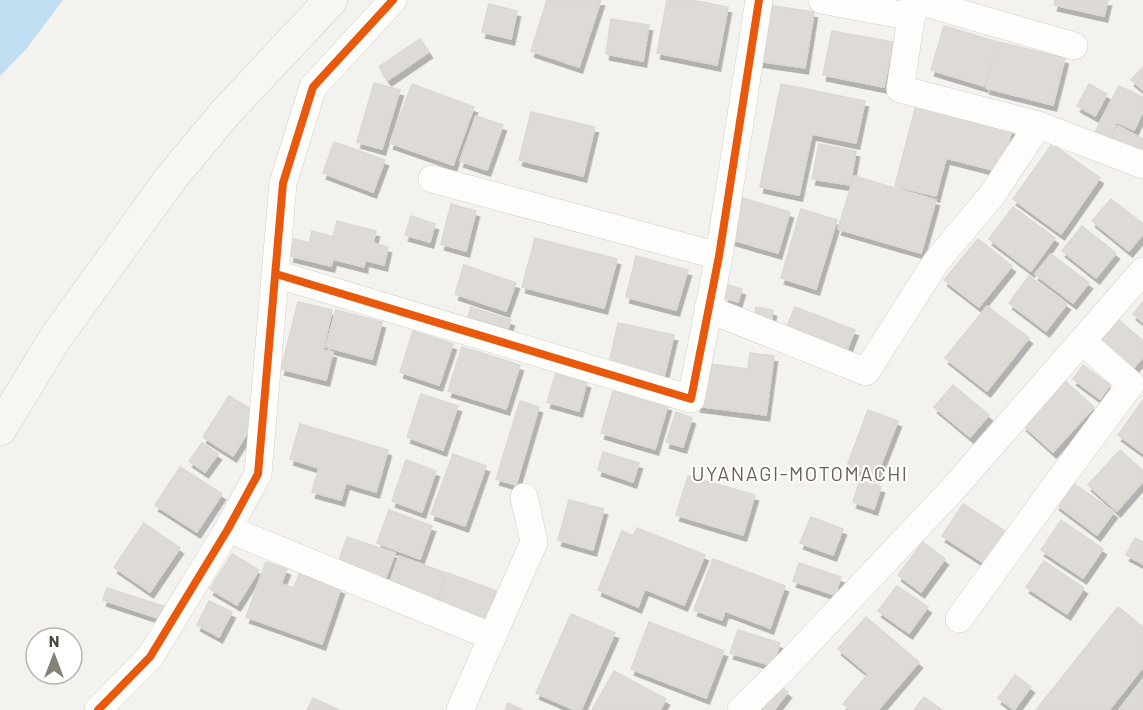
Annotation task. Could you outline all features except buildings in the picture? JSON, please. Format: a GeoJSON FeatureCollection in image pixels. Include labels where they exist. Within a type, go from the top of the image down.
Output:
{"type":"FeatureCollection","features":[{"type":"Feature","properties":{"kind":"street"},"geometry":{"type":"LineString","coordinates":[[0,429],[56,337],[171,178],[226,112],[332,0]]}},
{"type":"Feature","properties":{"kind":"street"},"geometry":{"type":"LineString","coordinates":[[98,710],[150,657],[228,529],[258,474],[283,183],[313,87],[393,0]]}},
{"type":"Feature","properties":{"kind":"street"},"geometry":{"type":"LineString","coordinates":[[276,274],[691,399],[719,256],[759,0]]}},
{"type":"Feature","properties":{"kind":"street"},"geometry":{"type":"LineString","coordinates":[[822,0],[914,6],[1074,46]]}},
{"type":"Feature","properties":{"kind":"street"},"geometry":{"type":"LineString","coordinates":[[914,6],[900,89],[1038,125],[1143,165]]}},
{"type":"Feature","properties":{"kind":"street"},"geometry":{"type":"LineString","coordinates":[[708,309],[866,372],[936,262],[992,195],[1038,125]]}},
{"type":"Feature","properties":{"kind":"street"},"geometry":{"type":"LineString","coordinates":[[432,179],[719,256]]}},
{"type":"Feature","properties":{"kind":"street"},"geometry":{"type":"LineString","coordinates":[[741,710],[953,489],[1143,271]]}},
{"type":"Feature","properties":{"kind":"street"},"geometry":{"type":"LineString","coordinates":[[959,619],[1131,384],[1082,341]]}},
{"type":"Feature","properties":{"kind":"street"},"geometry":{"type":"LineString","coordinates":[[460,710],[534,542],[524,497]]}},
{"type":"Feature","properties":{"kind":"street"},"geometry":{"type":"LineString","coordinates":[[228,529],[493,636]]}},
{"type":"Feature","properties":{"kind":"water"},"geometry":{"type":"Polygon","coordinates":[[[0,0],[63,0],[27,48],[0,76],[0,0]]]}},
{"type":"Feature","properties":{"kind":"cycle path"},"geometry":{"type":"LineString","coordinates":[[98,710],[150,657],[228,529],[258,474],[283,183],[313,87],[393,0]]}},
{"type":"Feature","properties":{"kind":"cycle path"},"geometry":{"type":"LineString","coordinates":[[276,274],[691,399],[719,256],[759,0]]}},
{"type":"Feature","properties":{"kind":"district","name":"UYANAGI-MOTOMACHI"},"geometry":{"type":"Point","coordinates":[800,473]}}]}
